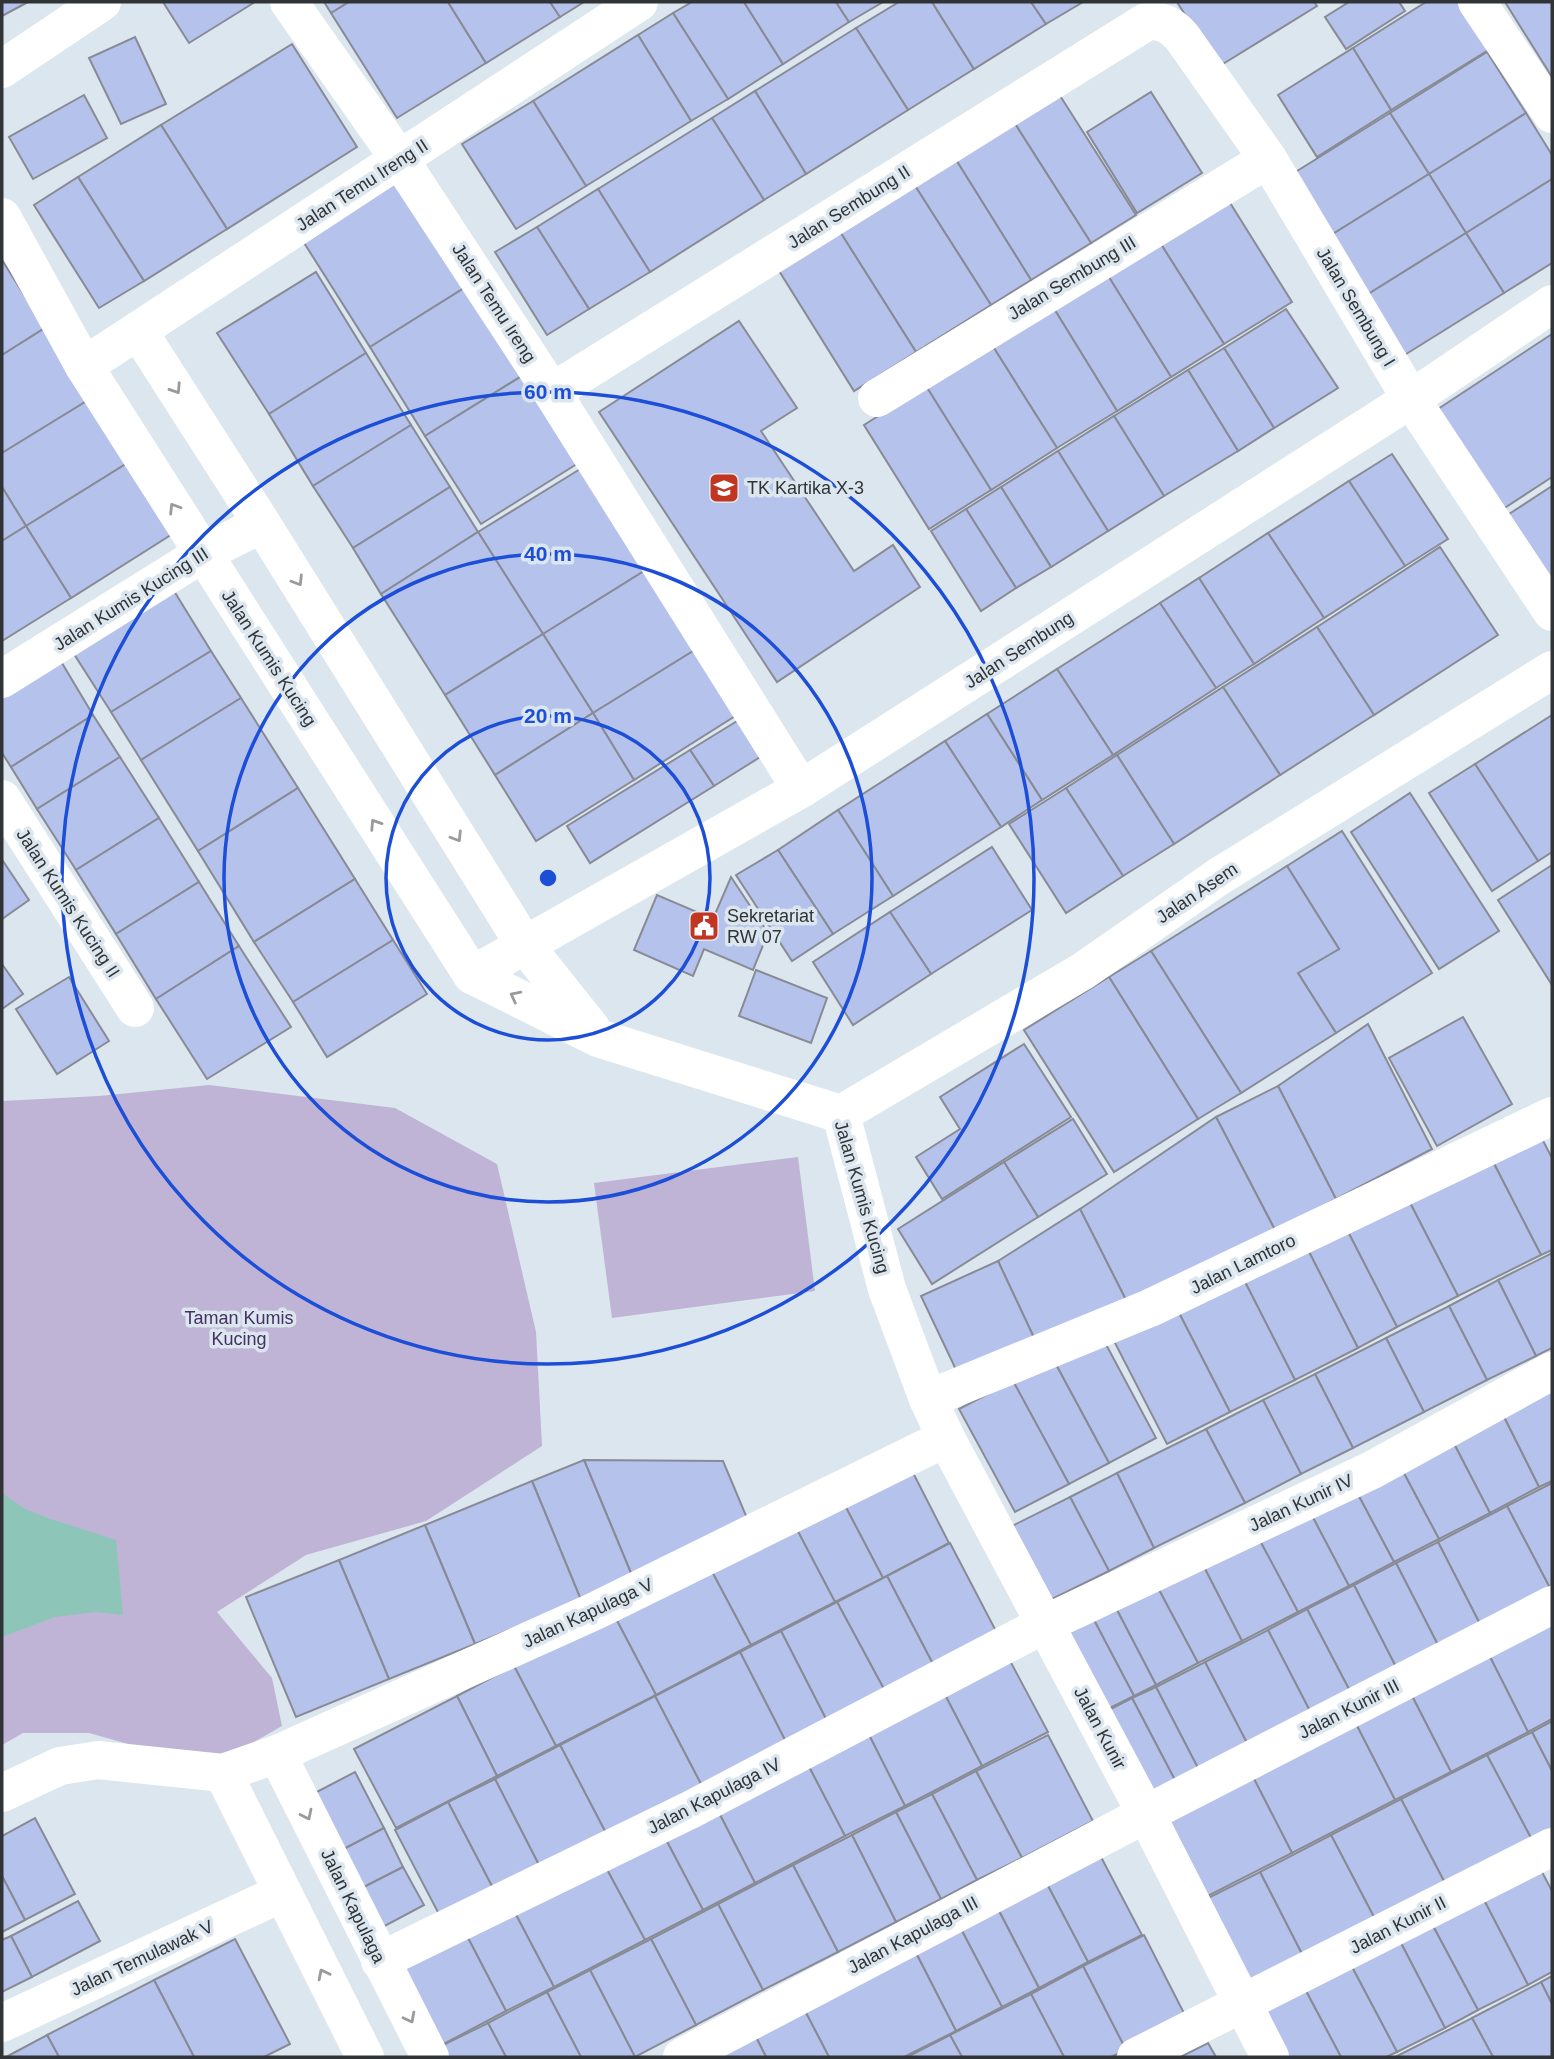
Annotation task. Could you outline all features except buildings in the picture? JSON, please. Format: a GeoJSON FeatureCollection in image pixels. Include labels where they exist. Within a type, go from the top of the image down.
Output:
{"type":"FeatureCollection","features":[{"type":"Feature","properties":{"kind":"street"},"geometry":{"type":"LineString","coordinates":[[2,69],[102,2]]}},
{"type":"Feature","properties":{"kind":"street","name":"Jalan Temu Ireng"},"geometry":{"type":"LineString","coordinates":[[289,2],[400,160],[552,392],[801,789]]}},
{"type":"Feature","properties":{"kind":"street","name":"Jalan Temu Ireng II"},"geometry":{"type":"LineString","coordinates":[[84,366],[639,2]]}},
{"type":"Feature","properties":{"kind":"street"},"geometry":{"type":"LineString","coordinates":[[1477,2],[1552,114]]}},
{"type":"Feature","properties":{"kind":"street","name":"Jalan Sembung I"},"geometry":{"type":"LineString","coordinates":[[1146,22],[1154,20],[1167,24],[1182,37],[1268,159],[1411,399],[1552,612]]}},
{"type":"Feature","properties":{"kind":"street","name":"Jalan Sembung II"},"geometry":{"type":"LineString","coordinates":[[552,392],[1146,22]]}},
{"type":"Feature","properties":{"kind":"street","name":"Jalan Sembung III"},"geometry":{"type":"LineString","coordinates":[[877,398],[1268,159]]}},
{"type":"Feature","properties":{"kind":"street","name":"Jalan Kumis Kucing"},"geometry":{"type":"LineString","coordinates":[[2,217],[84,366],[472,975],[598,1038],[841,1114],[887,1289],[928,1399]]}},
{"type":"Feature","properties":{"kind":"street","name":"Jalan Sembung"},"geometry":{"type":"LineString","coordinates":[[472,975],[801,789],[1411,399],[1552,304]]}},
{"type":"Feature","properties":{"kind":"street"},"geometry":{"type":"LineString","coordinates":[[139,332],[524,944],[598,1038]]}},
{"type":"Feature","properties":{"kind":"street","name":"Jalan Kumis Kucing III"},"geometry":{"type":"LineString","coordinates":[[2,679],[202,554],[262,524]]}},
{"type":"Feature","properties":{"kind":"street","name":"Jalan Asem"},"geometry":{"type":"LineString","coordinates":[[841,1114],[1083,971],[1218,877],[1552,670]]}},
{"type":"Feature","properties":{"kind":"street","name":"Jalan Kumis Kucing II"},"geometry":{"type":"LineString","coordinates":[[2,799],[135,1007]]}},
{"type":"Feature","properties":{"kind":"street","name":"Jalan Lamtoro"},"geometry":{"type":"LineString","coordinates":[[928,1399],[1150,1308],[1552,1116]]}},
{"type":"Feature","properties":{"kind":"street","name":"Jalan Kunir IV"},"geometry":{"type":"LineString","coordinates":[[1045,1624],[1372,1469],[1552,1371]]}},
{"type":"Feature","properties":{"kind":"street","name":"Jalan Kunir"},"geometry":{"type":"LineString","coordinates":[[928,1399],[1270,2057]]}},
{"type":"Feature","properties":{"kind":"street","name":"Jalan Kapulaga V"},"geometry":{"type":"LineString","coordinates":[[223,1773],[277,1754],[595,1611],[946,1438]]}},
{"type":"Feature","properties":{"kind":"street","name":"Jalan Kunir III"},"geometry":{"type":"LineString","coordinates":[[1146,1814],[1552,1605]]}},
{"type":"Feature","properties":{"kind":"street","name":"Jalan Kapulaga IV"},"geometry":{"type":"LineString","coordinates":[[380,1961],[692,1809],[1045,1624]]}},
{"type":"Feature","properties":{"kind":"street","name":"Jalan Kapulaga"},"geometry":{"type":"LineString","coordinates":[[277,1754],[430,2057]]}},
{"type":"Feature","properties":{"kind":"street"},"geometry":{"type":"LineString","coordinates":[[2,1793],[60,1766],[98,1760],[223,1773],[365,2057]]}},
{"type":"Feature","properties":{"kind":"street","name":"Jalan Kapulaga III"},"geometry":{"type":"LineString","coordinates":[[681,2057],[1146,1814]]}},
{"type":"Feature","properties":{"kind":"street","name":"Jalan Kunir II"},"geometry":{"type":"LineString","coordinates":[[1136,2057],[1552,1847]]}},
{"type":"Feature","properties":{"kind":"street","name":"Jalan Temulawak V"},"geometry":{"type":"LineString","coordinates":[[2,2022],[282,1892]]}},
{"type":"Feature","properties":{"kind":"green space","name":"Taman Kumis Kucing"},"geometry":{"type":"Polygon","coordinates":[[[209,1085],[395,1108],[497,1164],[536,1332],[542,1446],[426,1521],[306,1555],[217,1612],[272,1678],[282,1726],[210,1767],[89,1733],[23,1733],[2,1745],[2,1101],[99,1096],[209,1085]]]}},
{"type":"Feature","properties":{"kind":"green space"},"geometry":{"type":"Polygon","coordinates":[[[798,1157],[815,1291],[612,1318],[594,1183],[798,1157]]]}},
{"type":"Feature","properties":{"kind":"shaded area"},"geometry":{"type":"Polygon","coordinates":[[[2,1493],[25,1509],[116,1540],[123,1615],[96,1612],[55,1617],[2,1637],[2,1493]]]}},
{"type":"Feature","properties":{"kind":"place","name":"TK Kartika X-3"},"geometry":{"type":"Point","coordinates":[724,488]}},
{"type":"Feature","properties":{"kind":"place","name":"Sekretariat RW 07"},"geometry":{"type":"Point","coordinates":[704,926]}}]}
